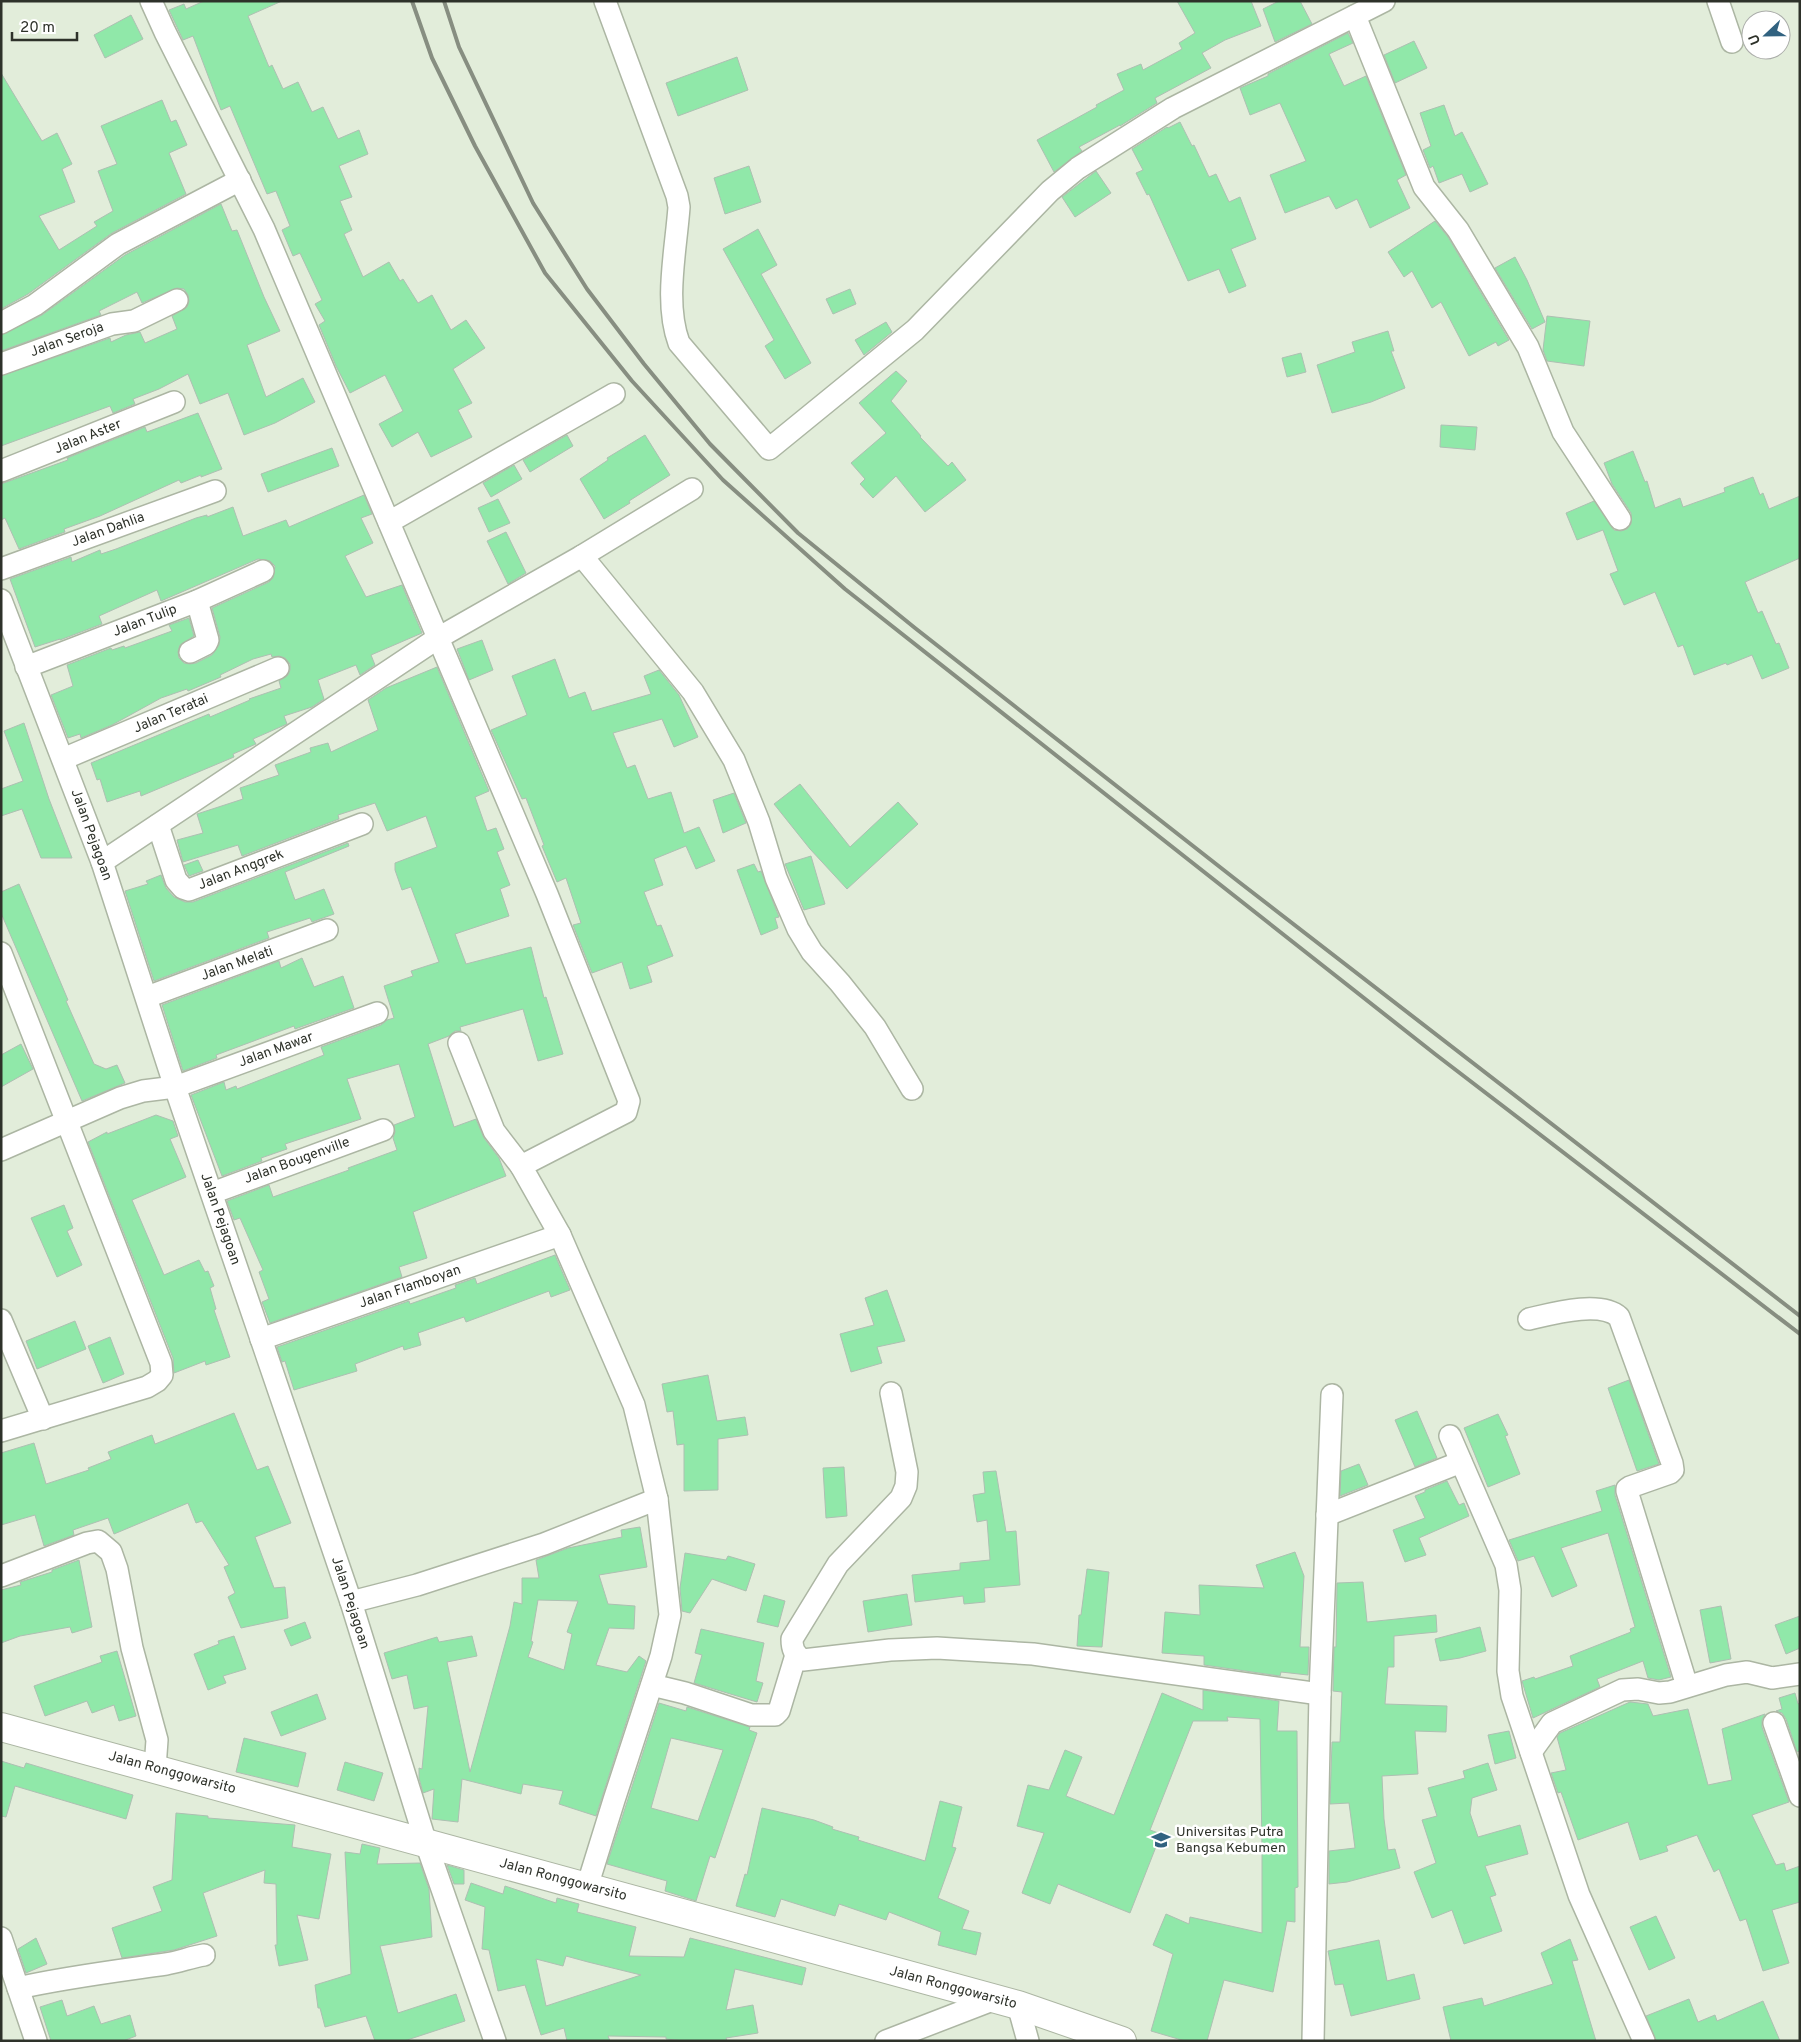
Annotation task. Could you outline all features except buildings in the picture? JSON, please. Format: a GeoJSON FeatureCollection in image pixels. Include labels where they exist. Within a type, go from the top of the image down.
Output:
{"type":"FeatureCollection","features":[{"type":"Feature","properties":{"kind":"main road","name":"Jalan Ronggowarsito"},"geometry":{"type":"LineString","coordinates":[[1,1727],[1006,2002],[1122,2041]]}},
{"type":"Feature","properties":{"kind":"street"},"geometry":{"type":"LineString","coordinates":[[151,1],[264,229],[562,928],[629,1101],[626,1112],[521,1166]]}},
{"type":"Feature","properties":{"kind":"street"},"geometry":{"type":"LineString","coordinates":[[605,1],[673,181],[678,202],[670,307],[673,327],[679,343],[769,449],[915,330],[1050,191],[1078,168],[1173,108],[1384,1]]}},
{"type":"Feature","properties":{"kind":"street"},"geometry":{"type":"LineString","coordinates":[[1718,1],[1732,42]]}},
{"type":"Feature","properties":{"kind":"street"},"geometry":{"type":"LineString","coordinates":[[1355,16],[1424,187],[1458,230],[1523,339],[1563,432],[1620,519]]}},
{"type":"Feature","properties":{"kind":"street"},"geometry":{"type":"LineString","coordinates":[[1,323],[55,292],[118,244],[240,180]]}},
{"type":"Feature","properties":{"kind":"street","name":"Jalan Seroja"},"geometry":{"type":"LineString","coordinates":[[1,364],[112,324],[134,321],[176,300]]}},
{"type":"Feature","properties":{"kind":"street"},"geometry":{"type":"LineString","coordinates":[[388,522],[614,394]]}},
{"type":"Feature","properties":{"kind":"street","name":"Jalan Aster"},"geometry":{"type":"LineString","coordinates":[[1,471],[174,402]]}},
{"type":"Feature","properties":{"kind":"street"},"geometry":{"type":"LineString","coordinates":[[102,862],[438,638],[582,556],[692,489]]}},
{"type":"Feature","properties":{"kind":"street","name":"Jalan Dahlia"},"geometry":{"type":"LineString","coordinates":[[1,569],[215,491]]}},
{"type":"Feature","properties":{"kind":"street"},"geometry":{"type":"LineString","coordinates":[[582,556],[693,692],[734,760],[759,822],[776,878],[798,930],[812,952],[840,983],[875,1027],[912,1089]]}},
{"type":"Feature","properties":{"kind":"street","name":"Jalan Tulip"},"geometry":{"type":"LineString","coordinates":[[26,667],[197,601],[263,571]]}},
{"type":"Feature","properties":{"kind":"street","name":"Jalan Pejagoan"},"geometry":{"type":"LineString","coordinates":[[1,600],[102,862],[350,1602],[426,1843],[495,2041]]}},
{"type":"Feature","properties":{"kind":"street"},"geometry":{"type":"LineString","coordinates":[[190,652],[208,640],[197,601]]}},
{"type":"Feature","properties":{"kind":"street","name":"Jalan Teratai"},"geometry":{"type":"LineString","coordinates":[[63,759],[278,668]]}},
{"type":"Feature","properties":{"kind":"street","name":"Jalan Anggrek"},"geometry":{"type":"LineString","coordinates":[[158,825],[176,880],[183,888],[189,890],[362,824]]}},
{"type":"Feature","properties":{"kind":"street","name":"Jalan Melati"},"geometry":{"type":"LineString","coordinates":[[147,997],[327,930]]}},
{"type":"Feature","properties":{"kind":"street"},"geometry":{"type":"LineString","coordinates":[[1,952],[160,1363],[162,1375],[157,1381],[147,1387],[1,1431]]}},
{"type":"Feature","properties":{"kind":"street","name":"Jalan Mawar"},"geometry":{"type":"LineString","coordinates":[[1,1150],[120,1098],[143,1091],[176,1087],[377,1013]]}},
{"type":"Feature","properties":{"kind":"street"},"geometry":{"type":"LineString","coordinates":[[458,1043],[494,1131],[521,1166],[560,1235],[634,1405],[656,1499],[670,1615],[661,1656],[587,1887]]}},
{"type":"Feature","properties":{"kind":"street","name":"Jalan Bougenville"},"geometry":{"type":"LineString","coordinates":[[212,1193],[383,1130]]}},
{"type":"Feature","properties":{"kind":"street","name":"Jalan Flamboyan"},"geometry":{"type":"LineString","coordinates":[[261,1339],[560,1235]]}},
{"type":"Feature","properties":{"kind":"street"},"geometry":{"type":"LineString","coordinates":[[1529,1319],[1570,1311],[1593,1309],[1610,1310],[1619,1317],[1672,1463],[1670,1474],[1630,1487],[1627,1489],[1627,1492],[1687,1686]]}},
{"type":"Feature","properties":{"kind":"street"},"geometry":{"type":"LineString","coordinates":[[1,1320],[43,1418]]}},
{"type":"Feature","properties":{"kind":"street"},"geometry":{"type":"LineString","coordinates":[[891,1393],[907,1472],[906,1486],[901,1498],[838,1564],[792,1639],[792,1647],[796,1655],[803,1660],[890,1650],[937,1648],[1033,1654],[1320,1694]]}},
{"type":"Feature","properties":{"kind":"street"},"geometry":{"type":"LineString","coordinates":[[1313,2041],[1320,1694],[1332,1395]]}},
{"type":"Feature","properties":{"kind":"street"},"geometry":{"type":"LineString","coordinates":[[1450,1436],[1506,1565],[1510,1590],[1509,1683],[1512,1696],[1588,1919],[1644,2041]]}},
{"type":"Feature","properties":{"kind":"street"},"geometry":{"type":"LineString","coordinates":[[1327,1515],[1461,1462]]}},
{"type":"Feature","properties":{"kind":"street"},"geometry":{"type":"LineString","coordinates":[[350,1602],[417,1585],[544,1544],[656,1499]]}},
{"type":"Feature","properties":{"kind":"street"},"geometry":{"type":"LineString","coordinates":[[1,1576],[87,1543],[98,1541],[111,1552],[117,1569],[132,1648],[157,1740],[154,1768]]}},
{"type":"Feature","properties":{"kind":"street"},"geometry":{"type":"LineString","coordinates":[[652,1685],[685,1693],[751,1715],[775,1715],[779,1711],[796,1655]]}},
{"type":"Feature","properties":{"kind":"street"},"geometry":{"type":"LineString","coordinates":[[1531,1752],[1552,1723],[1622,1690],[1638,1689],[1659,1692],[1726,1675],[1747,1672],[1772,1678],[1800,1674]]}},
{"type":"Feature","properties":{"kind":"street"},"geometry":{"type":"LineString","coordinates":[[1774,1722],[1800,1796]]}},
{"type":"Feature","properties":{"kind":"street"},"geometry":{"type":"LineString","coordinates":[[1,1938],[11,1981],[36,2041]]}},
{"type":"Feature","properties":{"kind":"street"},"geometry":{"type":"LineString","coordinates":[[11,1981],[56,1980],[96,1976],[204,1955]]}},
{"type":"Feature","properties":{"kind":"street"},"geometry":{"type":"LineString","coordinates":[[886,2041],[1006,2002],[1028,2041]]}},
{"type":"Feature","properties":{"kind":"railway"},"geometry":{"type":"LineString","coordinates":[[412,1],[432,58],[475,146],[545,273],[632,381],[723,480],[845,589],[1435,1054],[1800,1334]]}},
{"type":"Feature","properties":{"kind":"railway"},"geometry":{"type":"LineString","coordinates":[[444,1],[459,47],[533,203],[587,289],[644,364],[710,444],[798,533],[915,628],[1239,882],[1800,1316]]}},
{"type":"Feature","properties":{"kind":"place","name":"Universitas Putra Bangsa Kebumen"},"geometry":{"type":"Point","coordinates":[1161,1840]}}]}
